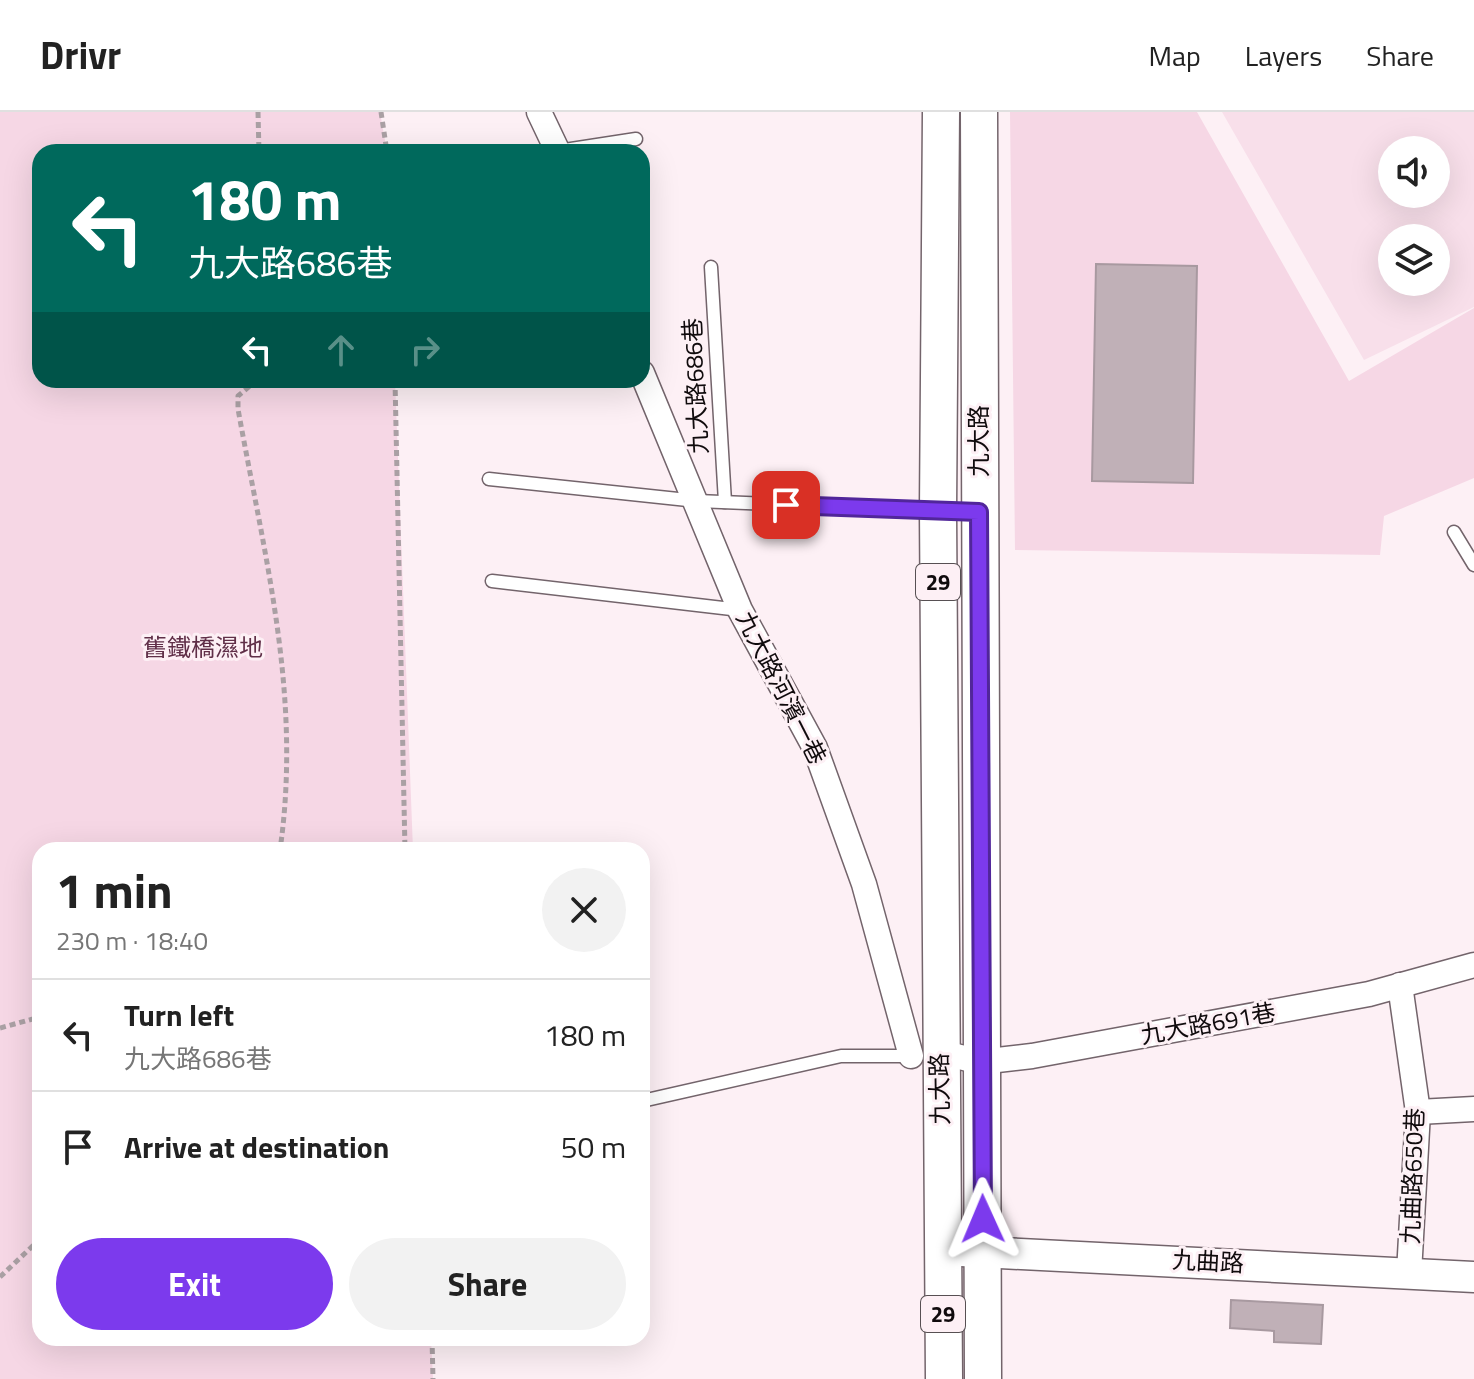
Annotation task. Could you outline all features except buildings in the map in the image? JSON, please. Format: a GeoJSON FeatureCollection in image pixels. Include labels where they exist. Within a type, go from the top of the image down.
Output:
{"type":"FeatureCollection","features":[{"type":"Feature","properties":{"kind":"main road","name":"九大路"},"geometry":{"type":"LineString","coordinates":[[941,112],[938,511],[926,1054],[942,1250]]}},
{"type":"Feature","properties":{"kind":"main road","name":"九大路"},"geometry":{"type":"LineString","coordinates":[[979,112],[983,1250]]}},
{"type":"Feature","properties":{"kind":"main road","name":"29"},"geometry":{"type":"LineString","coordinates":[[942,1250],[944,1379]]}},
{"type":"Feature","properties":{"kind":"main road","name":"29"},"geometry":{"type":"LineString","coordinates":[[983,1250],[983,1379]]}},
{"type":"Feature","properties":{"kind":"street"},"geometry":{"type":"LineString","coordinates":[[539,112],[554,144]]}},
{"type":"Feature","properties":{"kind":"street","name":"九大路河濱一巷"},"geometry":{"type":"LineString","coordinates":[[648,388],[740,610],[815,748],[926,1054]]}},
{"type":"Feature","properties":{"kind":"street","name":"九大路691巷"},"geometry":{"type":"LineString","coordinates":[[926,1054],[980,1062],[1047,1053],[1400,985],[1474,965]]}},
{"type":"Feature","properties":{"kind":"street","name":"九曲路650巷"},"geometry":{"type":"LineString","coordinates":[[1400,985],[1418,1112],[1409,1273]]}},
{"type":"Feature","properties":{"kind":"street"},"geometry":{"type":"LineString","coordinates":[[1418,1112],[1474,1109]]}},
{"type":"Feature","properties":{"kind":"street","name":"九曲路"},"geometry":{"type":"LineString","coordinates":[[942,1250],[1474,1277]]}},
{"type":"Feature","properties":{"kind":"lane"},"geometry":{"type":"LineString","coordinates":[[606,144],[636,139]]}},
{"type":"Feature","properties":{"kind":"lane","name":"九大路686巷"},"geometry":{"type":"LineString","coordinates":[[711,267],[725,502]]}},
{"type":"Feature","properties":{"kind":"lane"},"geometry":{"type":"LineString","coordinates":[[489,479],[697,501],[979,512]]}},
{"type":"Feature","properties":{"kind":"lane"},"geometry":{"type":"LineString","coordinates":[[1454,532],[1474,565]]}},
{"type":"Feature","properties":{"kind":"lane"},"geometry":{"type":"LineString","coordinates":[[492,581],[740,610]]}},
{"type":"Feature","properties":{"kind":"lane"},"geometry":{"type":"LineString","coordinates":[[650,1099],[841,1056],[926,1054]]}},
{"type":"Feature","properties":{"kind":"path"},"geometry":{"type":"LineString","coordinates":[[258,112],[259,144]]}},
{"type":"Feature","properties":{"kind":"path"},"geometry":{"type":"LineString","coordinates":[[381,112],[386,144]]}},
{"type":"Feature","properties":{"kind":"path"},"geometry":{"type":"LineString","coordinates":[[248,388],[238,396],[238,409],[285,670],[288,790],[281,842]]}},
{"type":"Feature","properties":{"kind":"path"},"geometry":{"type":"LineString","coordinates":[[395,388],[405,842]]}},
{"type":"Feature","properties":{"kind":"path"},"geometry":{"type":"LineString","coordinates":[[0,1028],[32,1019]]}},
{"type":"Feature","properties":{"kind":"path"},"geometry":{"type":"LineString","coordinates":[[0,1277],[32,1247]]}},
{"type":"Feature","properties":{"kind":"path"},"geometry":{"type":"LineString","coordinates":[[432,1346],[433,1379]]}},
{"type":"Feature","properties":{"kind":"shaded area"},"geometry":{"type":"Polygon","coordinates":[[[1222,112],[1474,112],[1474,307],[1364,360],[1222,112]]]}},
{"type":"Feature","properties":{"kind":"green space","name":"舊鐵橋濕地"},"geometry":{"type":"Polygon","coordinates":[[[0,112],[380,112],[386,144],[32,144],[32,388],[395,388],[413,842],[32,842],[32,1346],[431,1346],[433,1379],[0,1379],[0,112]]]}},
{"type":"Feature","properties":{"kind":"green space"},"geometry":{"type":"Polygon","coordinates":[[[1010,112],[1197,112],[1349,381],[1474,308],[1474,478],[1384,516],[1380,555],[1015,550],[1010,112]]]}},
{"type":"Feature","properties":{"kind":"route"},"geometry":{"type":"LineString","coordinates":[[786,505],[979,512],[983,1219]]}}]}
